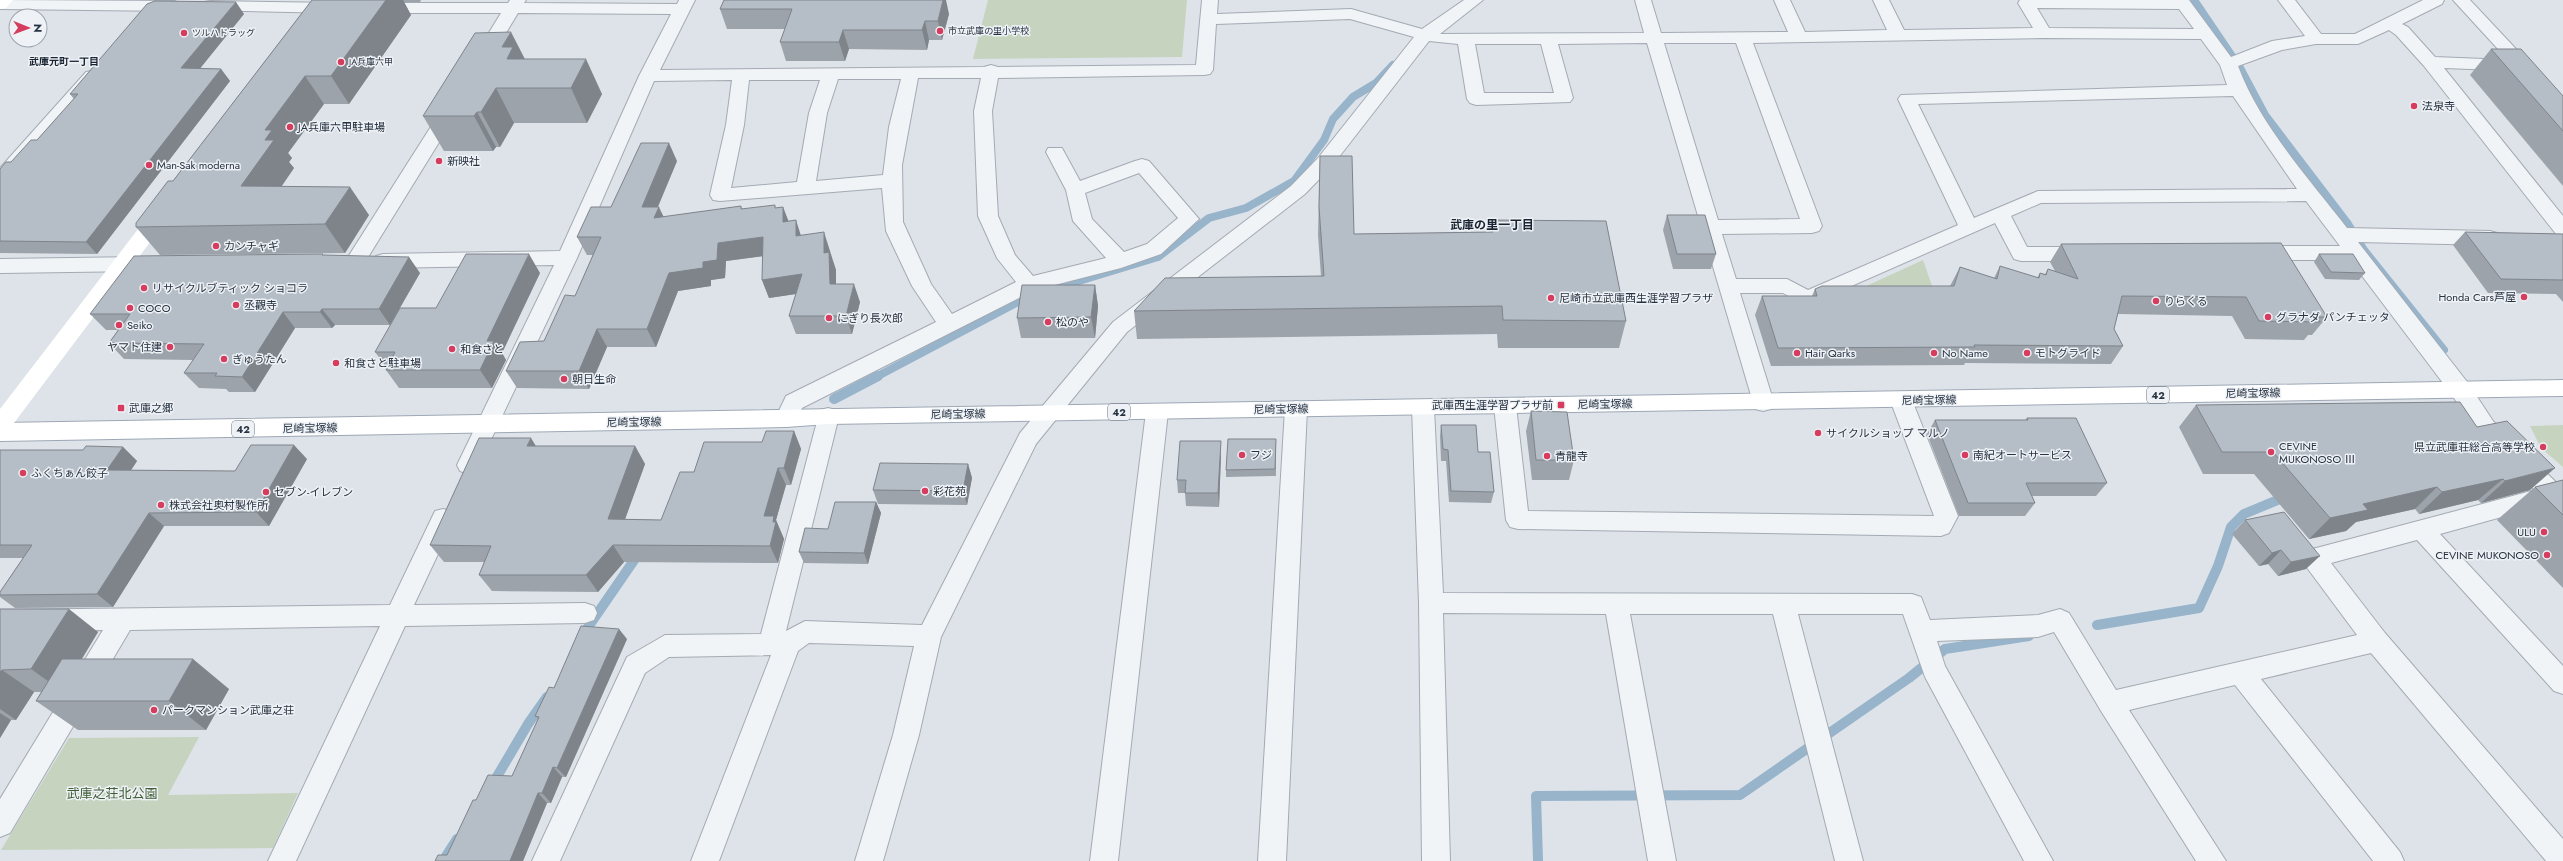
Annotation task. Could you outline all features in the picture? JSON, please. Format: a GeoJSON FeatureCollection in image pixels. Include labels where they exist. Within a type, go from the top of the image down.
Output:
{"type":"FeatureCollection","features":[{"type":"Feature","properties":{"kind":"main road"},"geometry":{"type":"LineString","coordinates":[[0,4],[4,0]]}},
{"type":"Feature","properties":{"kind":"main road"},"geometry":{"type":"LineString","coordinates":[[302,26],[319,4]]}},
{"type":"Feature","properties":{"kind":"main road"},"geometry":{"type":"LineString","coordinates":[[0,425],[174,195]]}},
{"type":"Feature","properties":{"kind":"main road","name":"尼崎宝塚線"},"geometry":{"type":"LineString","coordinates":[[0,432],[487,425],[1051,412],[1157,412],[1763,403],[2563,388]]}},
{"type":"Feature","properties":{"kind":"street"},"geometry":{"type":"LineString","coordinates":[[648,76],[991,70],[1204,70],[1210,0]]}},
{"type":"Feature","properties":{"kind":"street"},"geometry":{"type":"LineString","coordinates":[[869,861],[906,735],[929,636],[1028,439],[1051,412],[1062,395],[1120,327],[1298,190],[1325,162],[1425,35],[1475,0]]}},
{"type":"Feature","properties":{"kind":"street"},"geometry":{"type":"LineString","coordinates":[[1643,0],[1656,38],[1763,403]]}},
{"type":"Feature","properties":{"kind":"street"},"geometry":{"type":"LineString","coordinates":[[1782,0],[1799,37]]}},
{"type":"Feature","properties":{"kind":"street"},"geometry":{"type":"LineString","coordinates":[[1881,0],[1898,36]]}},
{"type":"Feature","properties":{"kind":"street"},"geometry":{"type":"LineString","coordinates":[[2286,0],[2316,39]]}},
{"type":"Feature","properties":{"kind":"street"},"geometry":{"type":"LineString","coordinates":[[2228,64],[2278,45],[2316,39],[2358,39],[2388,23],[2406,6],[2436,0]]}},
{"type":"Feature","properties":{"kind":"street"},"geometry":{"type":"LineString","coordinates":[[2430,62],[2523,66],[2461,0]]}},
{"type":"Feature","properties":{"kind":"street"},"geometry":{"type":"LineString","coordinates":[[2044,33],[2026,3],[2182,2],[2228,64],[2238,90],[2257,120],[2311,195],[2352,240],[2460,389],[2485,427],[2558,498]]}},
{"type":"Feature","properties":{"kind":"street"},"geometry":{"type":"LineString","coordinates":[[140,22],[157,3]]}},
{"type":"Feature","properties":{"kind":"street"},"geometry":{"type":"LineString","coordinates":[[0,4],[319,4],[356,8],[684,4],[648,76],[567,258],[397,614],[282,861]]}},
{"type":"Feature","properties":{"kind":"street"},"geometry":{"type":"LineString","coordinates":[[475,69],[516,5]]}},
{"type":"Feature","properties":{"kind":"street"},"geometry":{"type":"LineString","coordinates":[[1208,19],[1351,14],[1439,39],[1743,38],[2044,33],[2205,34]]}},
{"type":"Feature","properties":{"kind":"street"},"geometry":{"type":"LineString","coordinates":[[2388,23],[2402,31],[2430,62],[2558,236]]}},
{"type":"Feature","properties":{"kind":"street"},"geometry":{"type":"LineString","coordinates":[[1711,227],[1812,226],[1743,38]]}},
{"type":"Feature","properties":{"kind":"street"},"geometry":{"type":"LineString","coordinates":[[1466,39],[1476,99],[1564,98],[1548,39]]}},
{"type":"Feature","properties":{"kind":"street"},"geometry":{"type":"LineString","coordinates":[[0,180],[106,61]]}},
{"type":"Feature","properties":{"kind":"street"},"geometry":{"type":"LineString","coordinates":[[991,70],[984,112],[988,216],[1007,258],[1029,284]]}},
{"type":"Feature","properties":{"kind":"street"},"geometry":{"type":"LineString","coordinates":[[911,72],[901,109],[892,181],[893,224],[916,278],[941,315],[949,323]]}},
{"type":"Feature","properties":{"kind":"street"},"geometry":{"type":"LineString","coordinates":[[806,187],[818,113],[831,73]]}},
{"type":"Feature","properties":{"kind":"street"},"geometry":{"type":"LineString","coordinates":[[741,75],[735,125],[720,195],[892,181]]}},
{"type":"Feature","properties":{"kind":"street"},"geometry":{"type":"LineString","coordinates":[[1969,228],[1907,99],[2238,90]]}},
{"type":"Feature","properties":{"kind":"street"},"geometry":{"type":"LineString","coordinates":[[459,96],[347,262],[567,258]]}},
{"type":"Feature","properties":{"kind":"street"},"geometry":{"type":"LineString","coordinates":[[1055,152],[1075,190],[1083,222],[1121,261]]}},
{"type":"Feature","properties":{"kind":"street"},"geometry":{"type":"LineString","coordinates":[[786,419],[794,402],[949,323],[1029,284],[1121,261],[1154,248],[1189,219],[1142,164],[1075,190]]}},
{"type":"Feature","properties":{"kind":"street"},"geometry":{"type":"LineString","coordinates":[[1729,286],[1786,286],[1806,299],[2038,197],[2311,195]]}},
{"type":"Feature","properties":{"kind":"street"},"geometry":{"type":"LineString","coordinates":[[2000,214],[2021,254],[2108,254]]}},
{"type":"Feature","properties":{"kind":"street"},"geometry":{"type":"LineString","coordinates":[[2236,253],[2352,240],[2508,238]]}},
{"type":"Feature","properties":{"kind":"street"},"geometry":{"type":"LineString","coordinates":[[0,266],[161,264]]}},
{"type":"Feature","properties":{"kind":"street"},"geometry":{"type":"LineString","coordinates":[[1505,406],[1518,520],[1941,526],[1946,516],[1901,400]]}},
{"type":"Feature","properties":{"kind":"street"},"geometry":{"type":"LineString","coordinates":[[1423,408],[1431,603],[1436,861]]}},
{"type":"Feature","properties":{"kind":"street"},"geometry":{"type":"LineString","coordinates":[[1272,861],[1296,409]]}},
{"type":"Feature","properties":{"kind":"street"},"geometry":{"type":"LineString","coordinates":[[1104,861],[1157,412]]}},
{"type":"Feature","properties":{"kind":"street"},"geometry":{"type":"LineString","coordinates":[[705,861],[780,644],[828,416]]}},
{"type":"Feature","properties":{"kind":"street"},"geometry":{"type":"LineString","coordinates":[[2558,498],[2421,529],[2312,558],[2376,641],[2563,860]]}},
{"type":"Feature","properties":{"kind":"street"},"geometry":{"type":"LineString","coordinates":[[2421,529],[2563,684]]}},
{"type":"Feature","properties":{"kind":"street"},"geometry":{"type":"LineString","coordinates":[[1431,603],[1912,604],[1932,662],[2038,861]]}},
{"type":"Feature","properties":{"kind":"street"},"geometry":{"type":"LineString","coordinates":[[1616,604],[1662,861]]}},
{"type":"Feature","properties":{"kind":"street"},"geometry":{"type":"LineString","coordinates":[[1783,604],[1849,861]]}},
{"type":"Feature","properties":{"kind":"street"},"geometry":{"type":"LineString","coordinates":[[0,621],[122,621],[397,614],[586,613]]}},
{"type":"Feature","properties":{"kind":"street"},"geometry":{"type":"LineString","coordinates":[[1921,631],[2038,626],[2060,620],[2110,702],[2212,861]]}},
{"type":"Feature","properties":{"kind":"street"},"geometry":{"type":"LineString","coordinates":[[2,817],[122,621]]}},
{"type":"Feature","properties":{"kind":"street"},"geometry":{"type":"LineString","coordinates":[[546,861],[636,665],[665,646],[780,644],[805,632],[929,636]]}},
{"type":"Feature","properties":{"kind":"street"},"geometry":{"type":"LineString","coordinates":[[2110,702],[2376,641]]}},
{"type":"Feature","properties":{"kind":"street"},"geometry":{"type":"LineString","coordinates":[[2240,672],[2385,860]]}},
{"type":"Feature","properties":{"kind":"green space"},"geometry":{"type":"Polygon","coordinates":[[[988,0],[1187,0],[1182,57],[973,59],[988,0]]]}},
{"type":"Feature","properties":{"kind":"green space"},"geometry":{"type":"Polygon","coordinates":[[[1923,260],[1937,300],[1838,299],[1923,260]]]}},
{"type":"Feature","properties":{"kind":"green space"},"geometry":{"type":"Polygon","coordinates":[[[2563,425],[2563,467],[2541,448],[2530,426],[2563,425]]]}},
{"type":"Feature","properties":{"kind":"green space","name":"武庫之荘北公園"},"geometry":{"type":"Polygon","coordinates":[[[199,737],[168,795],[298,793],[273,848],[1,850],[69,738],[199,737]]]}},
{"type":"Feature","properties":{"kind":"building"},"geometry":{"type":"Polygon","coordinates":[[[312,0],[386,0],[331,76],[305,76],[265,130],[272,130],[265,140],[274,140],[241,186],[350,187],[325,224],[136,227],[136,223],[168,181],[173,181],[312,0]]]}},
{"type":"Feature","properties":{"kind":"building"},"geometry":{"type":"Polygon","coordinates":[[[724,0],[943,0],[938,21],[925,21],[922,30],[843,30],[839,42],[780,42],[792,9],[720,9],[724,0]]]}},
{"type":"Feature","properties":{"kind":"building"},"geometry":{"type":"Polygon","coordinates":[[[155,1],[236,2],[181,68],[221,69],[86,242],[0,241],[0,169],[6,162],[11,162],[31,140],[37,140],[78,94],[70,94],[147,4],[155,1]]]}},
{"type":"Feature","properties":{"kind":"building"},"geometry":{"type":"Polygon","coordinates":[[[511,32],[502,47],[513,47],[507,59],[586,59],[571,88],[496,88],[481,112],[477,112],[474,116],[423,116],[475,33],[511,32]]]}},
{"type":"Feature","properties":{"kind":"building"},"geometry":{"type":"Polygon","coordinates":[[[2491,49],[2521,49],[2563,96],[2563,131],[2491,49]]]}},
{"type":"Feature","properties":{"kind":"building"},"geometry":{"type":"Polygon","coordinates":[[[641,143],[669,143],[642,207],[659,207],[654,218],[741,206],[741,209],[775,205],[775,208],[783,207],[783,222],[796,220],[796,236],[824,232],[824,253],[829,252],[830,284],[854,284],[846,316],[789,316],[802,274],[762,280],[763,237],[718,243],[717,260],[703,262],[703,268],[669,273],[647,329],[597,329],[579,371],[506,371],[520,342],[544,341],[565,295],[575,296],[601,237],[577,237],[591,207],[611,207],[641,143]]]}},
{"type":"Feature","properties":{"kind":"building"},"geometry":{"type":"Polygon","coordinates":[[[1320,156],[1352,156],[1354,234],[1493,232],[1491,220],[1606,221],[1626,321],[1503,320],[1502,306],[1134,311],[1165,278],[1324,276],[1319,207],[1320,156]]]}},
{"type":"Feature","properties":{"kind":"building"},"geometry":{"type":"Polygon","coordinates":[[[1667,215],[1705,215],[1716,254],[1677,254],[1667,215]]]}},
{"type":"Feature","properties":{"kind":"building"},"geometry":{"type":"Polygon","coordinates":[[[2465,232],[2563,234],[2563,280],[2501,279],[2465,232]]]}},
{"type":"Feature","properties":{"kind":"building"},"geometry":{"type":"Polygon","coordinates":[[[2281,243],[2327,317],[2317,317],[2320,322],[2259,321],[2246,297],[2122,296],[2114,329],[2123,346],[1974,345],[1975,347],[1778,348],[1762,296],[1817,296],[1815,289],[1822,286],[1954,286],[1960,267],[1997,279],[2000,266],[2039,278],[2040,273],[2046,275],[2048,269],[2078,279],[2061,244],[2281,243]]]}},
{"type":"Feature","properties":{"kind":"building"},"geometry":{"type":"Polygon","coordinates":[[[323,254],[322,255],[409,257],[379,309],[322,309],[320,312],[283,312],[242,377],[215,376],[217,373],[184,373],[204,344],[109,343],[130,314],[90,314],[134,256],[323,254]]]}},
{"type":"Feature","properties":{"kind":"building"},"geometry":{"type":"Polygon","coordinates":[[[466,254],[529,254],[487,341],[494,341],[480,370],[386,370],[395,352],[375,352],[400,308],[436,308],[466,254]]]}},
{"type":"Feature","properties":{"kind":"building"},"geometry":{"type":"Polygon","coordinates":[[[2319,254],[2353,254],[2365,273],[2331,272],[2319,254]]]}},
{"type":"Feature","properties":{"kind":"building"},"geometry":{"type":"Polygon","coordinates":[[[1022,285],[1095,285],[1091,317],[1017,318],[1022,285]]]}},
{"type":"Feature","properties":{"kind":"building"},"geometry":{"type":"Polygon","coordinates":[[[2460,402],[2477,427],[2507,421],[2555,468],[2505,481],[2503,479],[2442,492],[2437,487],[2363,504],[2368,510],[2330,518],[2273,452],[2222,452],[2196,405],[2460,402]]]}},
{"type":"Feature","properties":{"kind":"building"},"geometry":{"type":"Polygon","coordinates":[[[1531,411],[1567,412],[1574,460],[1536,460],[1531,411]]]}},
{"type":"Feature","properties":{"kind":"building"},"geometry":{"type":"Polygon","coordinates":[[[2027,418],[2076,418],[2107,483],[2026,483],[2035,503],[1968,503],[1935,420],[2028,420],[2027,418]]]}},
{"type":"Feature","properties":{"kind":"building"},"geometry":{"type":"Polygon","coordinates":[[[1441,425],[1476,425],[1478,452],[1490,452],[1494,492],[1451,491],[1448,450],[1443,449],[1441,425]]]}},
{"type":"Feature","properties":{"kind":"building"},"geometry":{"type":"Polygon","coordinates":[[[766,431],[794,431],[784,468],[778,468],[764,516],[774,516],[773,522],[776,522],[770,546],[613,545],[586,575],[479,575],[491,546],[430,545],[479,438],[531,438],[527,446],[635,446],[608,519],[661,520],[680,472],[694,472],[704,442],[762,442],[766,431]]]}},
{"type":"Feature","properties":{"kind":"building"},"geometry":{"type":"Polygon","coordinates":[[[1228,439],[1276,439],[1275,469],[1226,470],[1228,439]]]}},
{"type":"Feature","properties":{"kind":"building"},"geometry":{"type":"Polygon","coordinates":[[[1180,441],[1221,441],[1218,493],[1185,493],[1186,480],[1177,480],[1180,441]]]}},
{"type":"Feature","properties":{"kind":"building"},"geometry":{"type":"Polygon","coordinates":[[[251,445],[294,445],[256,512],[149,513],[97,594],[0,595],[0,592],[32,545],[0,545],[0,450],[83,450],[86,446],[123,447],[107,470],[235,471],[251,445]]]}},
{"type":"Feature","properties":{"kind":"building"},"geometry":{"type":"Polygon","coordinates":[[[880,463],[968,464],[963,491],[873,490],[880,463]]]}},
{"type":"Feature","properties":{"kind":"building"},"geometry":{"type":"Polygon","coordinates":[[[2563,480],[2563,515],[2535,487],[2563,480]]]}},
{"type":"Feature","properties":{"kind":"building"},"geometry":{"type":"Polygon","coordinates":[[[835,502],[876,502],[864,553],[799,552],[805,528],[828,529],[835,502]]]}},
{"type":"Feature","properties":{"kind":"building"},"geometry":{"type":"Polygon","coordinates":[[[2284,512],[2320,556],[2291,562],[2281,550],[2272,553],[2245,520],[2284,512]]]}},
{"type":"Feature","properties":{"kind":"building"},"geometry":{"type":"Polygon","coordinates":[[[0,609],[69,609],[31,669],[2,670],[0,672],[0,609]]]}},
{"type":"Feature","properties":{"kind":"building"},"geometry":{"type":"Polygon","coordinates":[[[581,626],[619,629],[557,768],[553,767],[542,793],[538,793],[510,861],[435,861],[438,855],[447,855],[473,800],[476,800],[488,775],[512,776],[539,717],[535,716],[549,687],[554,688],[581,626]]]}},
{"type":"Feature","properties":{"kind":"building"},"geometry":{"type":"Polygon","coordinates":[[[62,659],[193,659],[169,701],[36,701],[62,659]]]}},
{"type":"Feature","properties":{"kind":"waterway"},"geometry":{"type":"LineString","coordinates":[[2194,0],[2240,68],[2265,115],[2348,224],[2364,250],[2444,350]]}},
{"type":"Feature","properties":{"kind":"waterway"},"geometry":{"type":"LineString","coordinates":[[1056,288],[1158,257],[1209,218],[1246,208],[1294,181],[1324,140],[1333,119],[1353,97],[1376,83],[1393,65]]}},
{"type":"Feature","properties":{"kind":"waterway"},"geometry":{"type":"LineString","coordinates":[[876,377],[1031,295]]}},
{"type":"Feature","properties":{"kind":"waterway"},"geometry":{"type":"LineString","coordinates":[[834,399],[878,376]]}},
{"type":"Feature","properties":{"kind":"waterway"},"geometry":{"type":"LineString","coordinates":[[2097,625],[2199,608],[2218,566],[2231,527],[2244,514],[2287,496]]}},
{"type":"Feature","properties":{"kind":"waterway"},"geometry":{"type":"LineString","coordinates":[[582,636],[639,553]]}},
{"type":"Feature","properties":{"kind":"waterway"},"geometry":{"type":"LineString","coordinates":[[1538,861],[1536,796],[1740,795],[1909,678],[1945,649],[2029,636]]}},
{"type":"Feature","properties":{"kind":"waterway"},"geometry":{"type":"LineString","coordinates":[[492,785],[528,724],[547,697]]}},
{"type":"Feature","properties":{"kind":"waterway"},"geometry":{"type":"LineString","coordinates":[[443,861],[457,839]]}},
{"type":"Feature","properties":{"kind":"place","name":"市立武庫の里小学校"},"geometry":{"type":"Point","coordinates":[940,31]}},
{"type":"Feature","properties":{"kind":"place","name":"ツルハドラッグ"},"geometry":{"type":"Point","coordinates":[184,33]}},
{"type":"Feature","properties":{"kind":"place","name":"JA兵庫六甲"},"geometry":{"type":"Point","coordinates":[341,62]}},
{"type":"Feature","properties":{"kind":"place","name":"法泉寺"},"geometry":{"type":"Point","coordinates":[2414,106]}},
{"type":"Feature","properties":{"kind":"place","name":"JA兵庫六甲駐車場"},"geometry":{"type":"Point","coordinates":[290,127]}},
{"type":"Feature","properties":{"kind":"place","name":"新映社"},"geometry":{"type":"Point","coordinates":[439,161]}},
{"type":"Feature","properties":{"kind":"place","name":"Man-Sak moderna"},"geometry":{"type":"Point","coordinates":[149,165]}},
{"type":"Feature","properties":{"kind":"place","name":"カンチャギ"},"geometry":{"type":"Point","coordinates":[216,246]}},
{"type":"Feature","properties":{"kind":"place","name":"リサイクルブティック ショコラ"},"geometry":{"type":"Point","coordinates":[144,288]}},
{"type":"Feature","properties":{"kind":"place","name":"Honda Cars芦屋"},"geometry":{"type":"Point","coordinates":[2524,297]}},
{"type":"Feature","properties":{"kind":"place","name":"尼崎市立武庫西生涯学習プラザ"},"geometry":{"type":"Point","coordinates":[1551,298]}},
{"type":"Feature","properties":{"kind":"place","name":"りらくる"},"geometry":{"type":"Point","coordinates":[2156,301]}},
{"type":"Feature","properties":{"kind":"place","name":"丞觀寺"},"geometry":{"type":"Point","coordinates":[236,305]}},
{"type":"Feature","properties":{"kind":"place","name":"COCO"},"geometry":{"type":"Point","coordinates":[130,308]}},
{"type":"Feature","properties":{"kind":"place","name":"グラナダ パンチェッタ"},"geometry":{"type":"Point","coordinates":[2268,317]}},
{"type":"Feature","properties":{"kind":"place","name":"にぎり長次郎"},"geometry":{"type":"Point","coordinates":[829,318]}},
{"type":"Feature","properties":{"kind":"place","name":"松のや"},"geometry":{"type":"Point","coordinates":[1048,322]}},
{"type":"Feature","properties":{"kind":"place","name":"Seiko"},"geometry":{"type":"Point","coordinates":[119,325]}},
{"type":"Feature","properties":{"kind":"place","name":"ヤマト住建"},"geometry":{"type":"Point","coordinates":[170,347]}},
{"type":"Feature","properties":{"kind":"place","name":"和食さと"},"geometry":{"type":"Point","coordinates":[452,349]}},
{"type":"Feature","properties":{"kind":"place","name":"Hair Qarks"},"geometry":{"type":"Point","coordinates":[1797,353]}},
{"type":"Feature","properties":{"kind":"place","name":"No Name"},"geometry":{"type":"Point","coordinates":[1934,353]}},
{"type":"Feature","properties":{"kind":"place","name":"モトグライド"},"geometry":{"type":"Point","coordinates":[2027,353]}},
{"type":"Feature","properties":{"kind":"place","name":"ぎゅうたん"},"geometry":{"type":"Point","coordinates":[224,359]}},
{"type":"Feature","properties":{"kind":"place","name":"和食さと駐車場"},"geometry":{"type":"Point","coordinates":[336,363]}},
{"type":"Feature","properties":{"kind":"place","name":"朝日生命"},"geometry":{"type":"Point","coordinates":[564,379]}},
{"type":"Feature","properties":{"kind":"place","name":"武庫西生涯学習プラザ前"},"geometry":{"type":"Point","coordinates":[1561,405]}},
{"type":"Feature","properties":{"kind":"place","name":"武庫之郷"},"geometry":{"type":"Point","coordinates":[121,408]}},
{"type":"Feature","properties":{"kind":"place","name":"サイクルショップ マルノ"},"geometry":{"type":"Point","coordinates":[1818,433]}},
{"type":"Feature","properties":{"kind":"place","name":"県立武庫荘総合高等学校"},"geometry":{"type":"Point","coordinates":[2543,447]}},
{"type":"Feature","properties":{"kind":"place","name":"CEVINE MUKONOSO Ⅲ"},"geometry":{"type":"Point","coordinates":[2271,452]}},
{"type":"Feature","properties":{"kind":"place","name":"フジ"},"geometry":{"type":"Point","coordinates":[1242,455]}},
{"type":"Feature","properties":{"kind":"place","name":"南紀オートサービス"},"geometry":{"type":"Point","coordinates":[1965,455]}},
{"type":"Feature","properties":{"kind":"place","name":"青龍寺"},"geometry":{"type":"Point","coordinates":[1547,456]}},
{"type":"Feature","properties":{"kind":"place","name":"ふくちぁん餃子"},"geometry":{"type":"Point","coordinates":[23,473]}},
{"type":"Feature","properties":{"kind":"place","name":"彩花苑"},"geometry":{"type":"Point","coordinates":[925,491]}},
{"type":"Feature","properties":{"kind":"place","name":"セブン-イレブン"},"geometry":{"type":"Point","coordinates":[266,492]}},
{"type":"Feature","properties":{"kind":"place","name":"株式会社奥村製作所"},"geometry":{"type":"Point","coordinates":[161,505]}},
{"type":"Feature","properties":{"kind":"place","name":"ULU"},"geometry":{"type":"Point","coordinates":[2544,532]}},
{"type":"Feature","properties":{"kind":"place","name":"CEVINE MUKONOSO"},"geometry":{"type":"Point","coordinates":[2547,555]}},
{"type":"Feature","properties":{"kind":"place","name":"パークマンション武庫之荘"},"geometry":{"type":"Point","coordinates":[154,710]}},
{"type":"Feature","properties":{"kind":"district","name":"武庫元町一丁目"},"geometry":{"type":"Point","coordinates":[64,61]}},
{"type":"Feature","properties":{"kind":"district","name":"武庫の里一丁目"},"geometry":{"type":"Point","coordinates":[1492,225]}}]}
